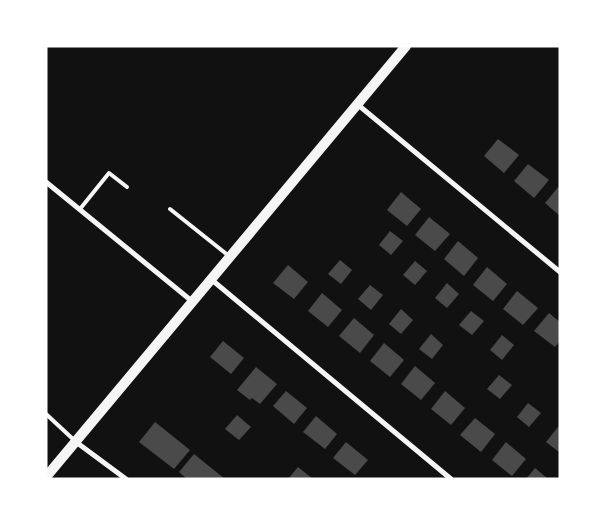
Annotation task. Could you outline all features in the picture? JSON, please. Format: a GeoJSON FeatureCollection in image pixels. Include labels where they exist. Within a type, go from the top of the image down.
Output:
{"type":"FeatureCollection","features":[{"type":"Feature","properties":{"kind":"main road"},"geometry":{"type":"LineString","coordinates":[[46,477],[406,46]]}},
{"type":"Feature","properties":{"kind":"street"},"geometry":{"type":"LineString","coordinates":[[357,104],[560,272]]}},
{"type":"Feature","properties":{"kind":"street"},"geometry":{"type":"LineString","coordinates":[[46,182],[194,302]]}},
{"type":"Feature","properties":{"kind":"street"},"geometry":{"type":"LineString","coordinates":[[212,280],[452,479]]}},
{"type":"Feature","properties":{"kind":"street"},"geometry":{"type":"LineString","coordinates":[[76,442],[126,479]]}},
{"type":"Feature","properties":{"kind":"lane"},"geometry":{"type":"LineString","coordinates":[[80,209],[109,173],[127,187]]}},
{"type":"Feature","properties":{"kind":"lane"},"geometry":{"type":"LineString","coordinates":[[170,209],[230,257]]}},
{"type":"Feature","properties":{"kind":"lane"},"geometry":{"type":"LineString","coordinates":[[46,414],[76,442]]}},
{"type":"Feature","properties":{"kind":"building"},"geometry":{"type":"Polygon","coordinates":[[[498,139],[519,155],[504,173],[484,156],[498,139]]]}},
{"type":"Feature","properties":{"kind":"building"},"geometry":{"type":"Polygon","coordinates":[[[528,164],[549,180],[534,198],[514,181],[528,164]]]}},
{"type":"Feature","properties":{"kind":"building"},"geometry":{"type":"Polygon","coordinates":[[[560,185],[560,216],[545,203],[560,185]]]}},
{"type":"Feature","properties":{"kind":"building"},"geometry":{"type":"Polygon","coordinates":[[[401,192],[421,209],[407,226],[387,210],[401,192]]]}},
{"type":"Feature","properties":{"kind":"building"},"geometry":{"type":"Polygon","coordinates":[[[429,217],[450,234],[435,251],[415,235],[429,217]]]}},
{"type":"Feature","properties":{"kind":"building"},"geometry":{"type":"Polygon","coordinates":[[[390,231],[403,241],[391,255],[379,245],[390,231]]]}},
{"type":"Feature","properties":{"kind":"building"},"geometry":{"type":"Polygon","coordinates":[[[458,241],[478,258],[464,276],[444,259],[458,241]]]}},
{"type":"Feature","properties":{"kind":"building"},"geometry":{"type":"Polygon","coordinates":[[[340,260],[352,270],[341,284],[328,274],[340,260]]]}},
{"type":"Feature","properties":{"kind":"building"},"geometry":{"type":"Polygon","coordinates":[[[415,261],[427,271],[415,285],[403,275],[415,261]]]}},
{"type":"Feature","properties":{"kind":"building"},"geometry":{"type":"Polygon","coordinates":[[[288,265],[308,282],[294,299],[273,283],[288,265]]]}},
{"type":"Feature","properties":{"kind":"building"},"geometry":{"type":"Polygon","coordinates":[[[487,267],[507,284],[493,301],[473,285],[487,267]]]}},
{"type":"Feature","properties":{"kind":"building"},"geometry":{"type":"Polygon","coordinates":[[[447,283],[459,294],[447,308],[435,298],[447,283]]]}},
{"type":"Feature","properties":{"kind":"building"},"geometry":{"type":"Polygon","coordinates":[[[370,285],[383,295],[371,310],[358,299],[370,285]]]}},
{"type":"Feature","properties":{"kind":"building"},"geometry":{"type":"Polygon","coordinates":[[[517,291],[538,308],[523,325],[503,309],[517,291]]]}},
{"type":"Feature","properties":{"kind":"building"},"geometry":{"type":"Polygon","coordinates":[[[322,293],[342,310],[328,327],[308,311],[322,293]]]}},
{"type":"Feature","properties":{"kind":"building"},"geometry":{"type":"Polygon","coordinates":[[[401,309],[413,320],[401,334],[389,324],[401,309]]]}},
{"type":"Feature","properties":{"kind":"building"},"geometry":{"type":"Polygon","coordinates":[[[471,311],[484,321],[472,335],[459,325],[471,311]]]}},
{"type":"Feature","properties":{"kind":"building"},"geometry":{"type":"Polygon","coordinates":[[[549,313],[560,322],[560,341],[555,347],[534,331],[549,313]]]}},
{"type":"Feature","properties":{"kind":"building"},"geometry":{"type":"Polygon","coordinates":[[[354,318],[374,335],[360,353],[339,336],[354,318]]]}},
{"type":"Feature","properties":{"kind":"building"},"geometry":{"type":"Polygon","coordinates":[[[431,334],[443,345],[432,359],[419,349],[431,334]]]}},
{"type":"Feature","properties":{"kind":"building"},"geometry":{"type":"Polygon","coordinates":[[[502,335],[514,345],[502,360],[490,350],[502,335]]]}},
{"type":"Feature","properties":{"kind":"building"},"geometry":{"type":"Polygon","coordinates":[[[223,341],[244,358],[231,374],[210,357],[223,341]]]}},
{"type":"Feature","properties":{"kind":"building"},"geometry":{"type":"Polygon","coordinates":[[[384,343],[404,360],[390,377],[370,361],[384,343]]]}},
{"type":"Feature","properties":{"kind":"building"},"geometry":{"type":"Polygon","coordinates":[[[415,366],[435,383],[421,400],[401,384],[415,366]]]}},
{"type":"Feature","properties":{"kind":"building"},"geometry":{"type":"Polygon","coordinates":[[[256,367],[277,384],[260,404],[252,398],[250,400],[237,390],[256,367]]]}},
{"type":"Feature","properties":{"kind":"building"},"geometry":{"type":"Polygon","coordinates":[[[499,375],[512,385],[500,399],[487,389],[499,375]]]}},
{"type":"Feature","properties":{"kind":"building"},"geometry":{"type":"Polygon","coordinates":[[[286,391],[307,408],[294,424],[273,406],[286,391]]]}},
{"type":"Feature","properties":{"kind":"building"},"geometry":{"type":"Polygon","coordinates":[[[445,391],[465,408],[451,425],[431,409],[445,391]]]}},
{"type":"Feature","properties":{"kind":"building"},"geometry":{"type":"Polygon","coordinates":[[[528,403],[541,413],[529,427],[517,417],[528,403]]]}},
{"type":"Feature","properties":{"kind":"building"},"geometry":{"type":"Polygon","coordinates":[[[237,415],[251,427],[239,440],[225,429],[237,415]]]}},
{"type":"Feature","properties":{"kind":"building"},"geometry":{"type":"Polygon","coordinates":[[[316,416],[337,434],[325,449],[303,432],[316,416]]]}},
{"type":"Feature","properties":{"kind":"building"},"geometry":{"type":"Polygon","coordinates":[[[475,418],[495,434],[481,452],[460,435],[475,418]]]}},
{"type":"Feature","properties":{"kind":"building"},"geometry":{"type":"Polygon","coordinates":[[[155,422],[190,450],[174,469],[139,442],[155,422]]]}},
{"type":"Feature","properties":{"kind":"building"},"geometry":{"type":"Polygon","coordinates":[[[558,427],[560,428],[559,452],[546,442],[558,427]]]}},
{"type":"Feature","properties":{"kind":"building"},"geometry":{"type":"Polygon","coordinates":[[[346,442],[368,460],[355,475],[333,458],[346,442]]]}},
{"type":"Feature","properties":{"kind":"building"},"geometry":{"type":"Polygon","coordinates":[[[506,442],[526,459],[512,476],[492,460],[506,442]]]}},
{"type":"Feature","properties":{"kind":"building"},"geometry":{"type":"Polygon","coordinates":[[[194,454],[225,479],[187,479],[179,472],[194,454]]]}},
{"type":"Feature","properties":{"kind":"building"},"geometry":{"type":"Polygon","coordinates":[[[298,467],[313,479],[288,479],[298,467]]]}},
{"type":"Feature","properties":{"kind":"building"},"geometry":{"type":"Polygon","coordinates":[[[535,468],[548,479],[526,479],[535,468]]]}}]}
